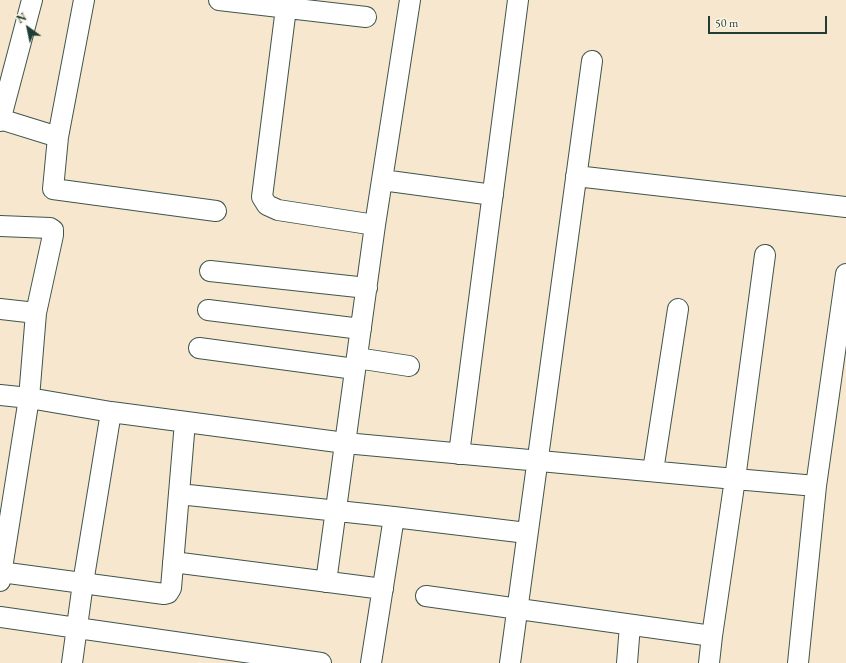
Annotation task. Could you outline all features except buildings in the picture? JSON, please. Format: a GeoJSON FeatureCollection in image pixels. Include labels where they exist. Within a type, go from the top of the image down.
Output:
{"type":"FeatureCollection","features":[{"type":"Feature","properties":{"kind":"street"},"geometry":{"type":"LineString","coordinates":[[32,0],[0,120],[58,136]]}},
{"type":"Feature","properties":{"kind":"street"},"geometry":{"type":"LineString","coordinates":[[84,0],[58,136],[53,189],[216,211]]}},
{"type":"Feature","properties":{"kind":"street"},"geometry":{"type":"LineString","coordinates":[[219,0],[366,17]]}},
{"type":"Feature","properties":{"kind":"street"},"geometry":{"type":"LineString","coordinates":[[326,582],[375,225],[410,0]]}},
{"type":"Feature","properties":{"kind":"street"},"geometry":{"type":"LineString","coordinates":[[458,454],[518,0]]}},
{"type":"Feature","properties":{"kind":"street"},"geometry":{"type":"LineString","coordinates":[[286,8],[262,197],[267,204],[278,210],[375,225]]}},
{"type":"Feature","properties":{"kind":"street"},"geometry":{"type":"LineString","coordinates":[[510,663],[592,61]]}},
{"type":"Feature","properties":{"kind":"street"},"geometry":{"type":"LineString","coordinates":[[576,176],[846,207]]}},
{"type":"Feature","properties":{"kind":"street"},"geometry":{"type":"LineString","coordinates":[[382,180],[493,195]]}},
{"type":"Feature","properties":{"kind":"street"},"geometry":{"type":"LineString","coordinates":[[0,226],[50,228],[53,230],[36,314],[29,398],[8,486],[1,575],[83,583],[164,594],[168,593],[171,588],[185,422]]}},
{"type":"Feature","properties":{"kind":"street"},"geometry":{"type":"LineString","coordinates":[[709,663],[764,255]]}},
{"type":"Feature","properties":{"kind":"street"},"geometry":{"type":"LineString","coordinates":[[210,271],[367,288]]}},
{"type":"Feature","properties":{"kind":"street"},"geometry":{"type":"LineString","coordinates":[[798,663],[816,486],[846,274]]}},
{"type":"Feature","properties":{"kind":"street"},"geometry":{"type":"LineString","coordinates":[[0,309],[36,314]]}},
{"type":"Feature","properties":{"kind":"street"},"geometry":{"type":"LineString","coordinates":[[653,471],[678,309]]}},
{"type":"Feature","properties":{"kind":"street"},"geometry":{"type":"LineString","coordinates":[[208,310],[361,329]]}},
{"type":"Feature","properties":{"kind":"street"},"geometry":{"type":"LineString","coordinates":[[199,348],[356,364],[409,366]]}},
{"type":"Feature","properties":{"kind":"street"},"geometry":{"type":"LineString","coordinates":[[0,395],[29,398],[111,412],[345,443],[816,486]]}},
{"type":"Feature","properties":{"kind":"street"},"geometry":{"type":"LineString","coordinates":[[72,663],[83,583],[111,412]]}},
{"type":"Feature","properties":{"kind":"street"},"geometry":{"type":"LineString","coordinates":[[179,494],[527,533]]}},
{"type":"Feature","properties":{"kind":"street"},"geometry":{"type":"LineString","coordinates":[[371,663],[394,517]]}},
{"type":"Feature","properties":{"kind":"street"},"geometry":{"type":"LineString","coordinates":[[173,562],[383,589]]}},
{"type":"Feature","properties":{"kind":"street"},"geometry":{"type":"LineString","coordinates":[[426,596],[712,636]]}},
{"type":"Feature","properties":{"kind":"street"},"geometry":{"type":"LineString","coordinates":[[0,616],[315,663]]}},
{"type":"Feature","properties":{"kind":"street"},"geometry":{"type":"LineString","coordinates":[[626,663],[630,624]]}}]}
